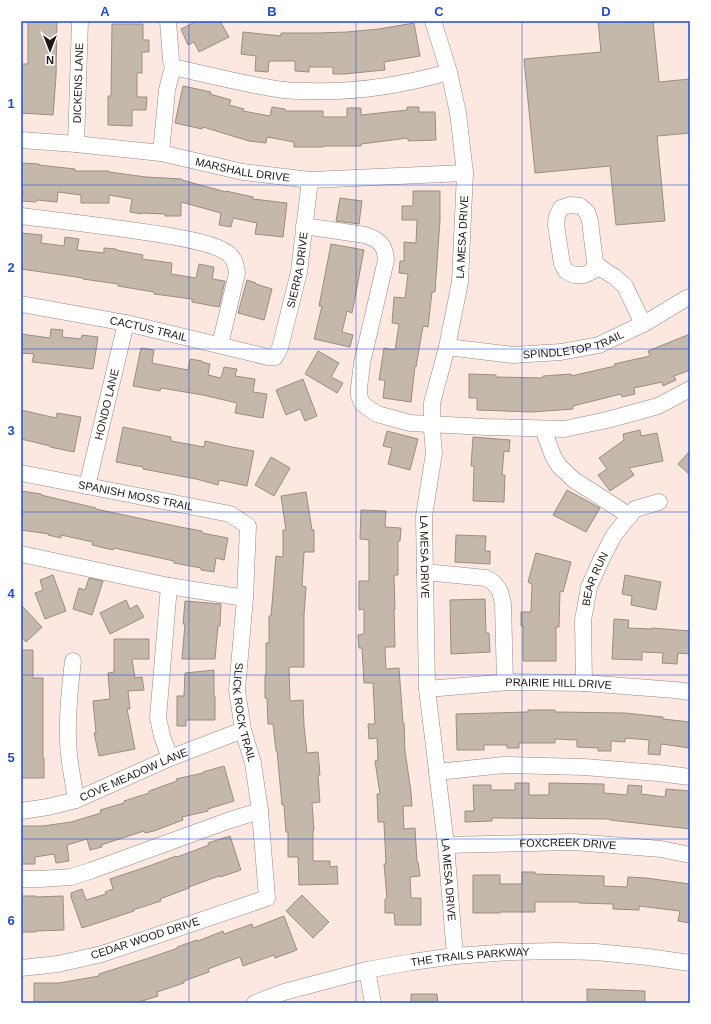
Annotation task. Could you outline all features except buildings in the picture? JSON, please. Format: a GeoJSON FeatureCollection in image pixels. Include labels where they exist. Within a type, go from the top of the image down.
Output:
{"type":"FeatureCollection","features":[{"type":"Feature","properties":{"kind":"street","name":"DICKENS LANE"},"geometry":{"type":"LineString","coordinates":[[76,144],[80,21]]}},
{"type":"Feature","properties":{"kind":"street"},"geometry":{"type":"LineString","coordinates":[[160,153],[167,90],[173,67],[171,60],[168,21]]}},
{"type":"Feature","properties":{"kind":"street","name":"LA MESA DRIVE"},"geometry":{"type":"LineString","coordinates":[[433,21],[449,72],[458,113],[466,173],[460,282],[447,347],[432,403],[434,453],[424,516],[427,689],[446,845],[455,956]]}},
{"type":"Feature","properties":{"kind":"street"},"geometry":{"type":"LineString","coordinates":[[173,67],[284,90],[327,92],[389,86],[416,81],[449,72]]}},
{"type":"Feature","properties":{"kind":"street","name":"MARSHALL DRIVE"},"geometry":{"type":"LineString","coordinates":[[21,140],[160,153],[243,172],[310,180],[466,173]]}},
{"type":"Feature","properties":{"kind":"street","name":"SIERRA DRIVE"},"geometry":{"type":"LineString","coordinates":[[275,357],[280,348],[299,272],[310,180]]}},
{"type":"Feature","properties":{"kind":"street"},"geometry":{"type":"LineString","coordinates":[[21,216],[116,227],[181,238],[214,246],[226,252],[233,258],[236,264],[237,272],[220,345]]}},
{"type":"Feature","properties":{"kind":"street"},"geometry":{"type":"LineString","coordinates":[[304,226],[365,235],[380,242],[384,249],[386,260],[362,363],[359,388],[359,396],[362,403],[377,414],[410,423],[432,425],[486,428],[564,429],[607,420],[658,406],[690,389]]}},
{"type":"Feature","properties":{"kind":"street"},"geometry":{"type":"LineString","coordinates":[[595,263],[615,277],[624,286],[643,324]]}},
{"type":"Feature","properties":{"kind":"street","name":"SPINDLETOP TRAIL"},"geometry":{"type":"LineString","coordinates":[[447,347],[513,355],[561,352],[599,345],[643,324],[690,297]]}},
{"type":"Feature","properties":{"kind":"street","name":"CACTUS TRAIL"},"geometry":{"type":"LineString","coordinates":[[21,304],[126,322],[268,357],[275,357]]}},
{"type":"Feature","properties":{"kind":"street","name":"HONDO LANE"},"geometry":{"type":"LineString","coordinates":[[87,486],[126,322]]}},
{"type":"Feature","properties":{"kind":"street"},"geometry":{"type":"LineString","coordinates":[[543,429],[558,466],[574,480],[630,516]]}},
{"type":"Feature","properties":{"kind":"street","name":"SPANISH MOSS TRAIL"},"geometry":{"type":"LineString","coordinates":[[21,473],[230,514],[248,526]]}},
{"type":"Feature","properties":{"kind":"street","name":"BEAR RUN"},"geometry":{"type":"LineString","coordinates":[[584,683],[583,620],[589,587],[614,535],[635,510],[658,502]]}},
{"type":"Feature","properties":{"kind":"street","name":"SLICK ROCK TRAIL"},"geometry":{"type":"LineString","coordinates":[[248,526],[245,598],[237,690],[243,730],[253,763],[260,811],[267,898]]}},
{"type":"Feature","properties":{"kind":"street"},"geometry":{"type":"LineString","coordinates":[[21,554],[169,586],[245,598]]}},
{"type":"Feature","properties":{"kind":"street"},"geometry":{"type":"LineString","coordinates":[[425,572],[486,578],[494,583],[500,592],[503,604],[505,682]]}},
{"type":"Feature","properties":{"kind":"street"},"geometry":{"type":"LineString","coordinates":[[169,586],[158,718],[162,736],[170,758]]}},
{"type":"Feature","properties":{"kind":"street"},"geometry":{"type":"LineString","coordinates":[[73,660],[68,706],[68,739],[76,800]]}},
{"type":"Feature","properties":{"kind":"street","name":"PRAIRIE HILL DRIVE"},"geometry":{"type":"LineString","coordinates":[[427,689],[505,682],[584,683],[690,692]]}},
{"type":"Feature","properties":{"kind":"street","name":"COVE MEADOW LANE"},"geometry":{"type":"LineString","coordinates":[[21,811],[48,807],[76,800],[170,758],[243,730]]}},
{"type":"Feature","properties":{"kind":"street"},"geometry":{"type":"LineString","coordinates":[[437,772],[504,765],[576,766],[690,777]]}},
{"type":"Feature","properties":{"kind":"street"},"geometry":{"type":"LineString","coordinates":[[21,879],[71,876],[90,871],[230,820],[260,811]]}},
{"type":"Feature","properties":{"kind":"street","name":"FOXCREEK DRIVE"},"geometry":{"type":"LineString","coordinates":[[446,845],[574,842],[662,849],[690,854]]}},
{"type":"Feature","properties":{"kind":"street","name":"CEDAR WOOD DRIVE"},"geometry":{"type":"LineString","coordinates":[[21,968],[58,964],[102,954],[267,898]]}},
{"type":"Feature","properties":{"kind":"street","name":"THE TRAILS PARKWAY"},"geometry":{"type":"LineString","coordinates":[[255,1003],[284,992],[367,970],[455,956],[511,952],[596,952],[690,963]]}},
{"type":"Feature","properties":{"kind":"street"},"geometry":{"type":"LineString","coordinates":[[367,970],[373,1003]]}}]}
